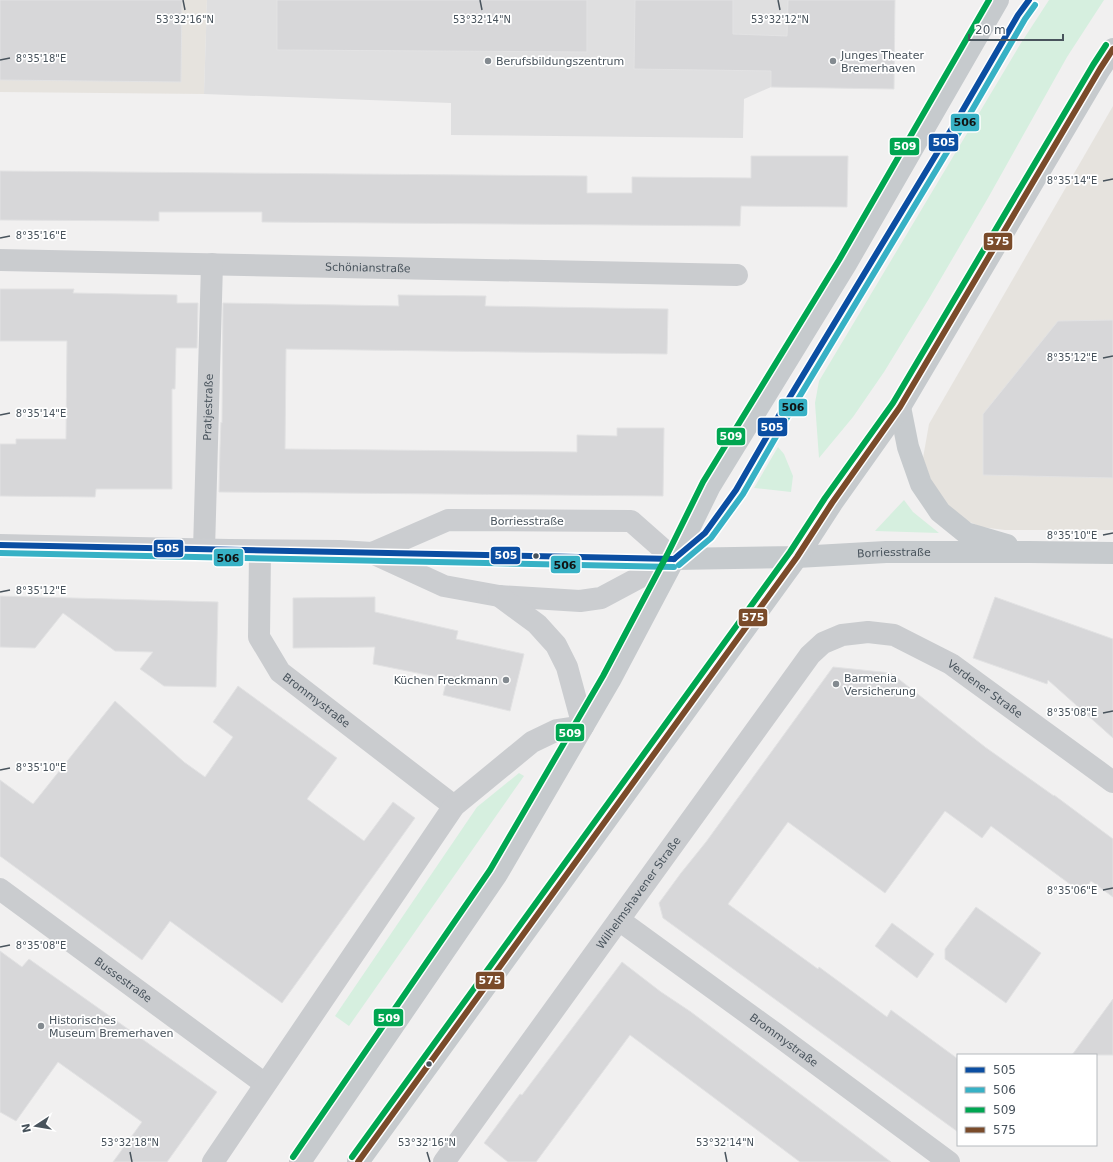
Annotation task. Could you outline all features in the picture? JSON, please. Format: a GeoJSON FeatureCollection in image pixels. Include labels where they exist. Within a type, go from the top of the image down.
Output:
{"type":"FeatureCollection","features":[{"type":"Feature","properties":{"kind":"main road"},"geometry":{"type":"LineString","coordinates":[[300,1162],[497,874],[610,680],[674,559],[710,486],[846,264],[998,0]]}},
{"type":"Feature","properties":{"kind":"main road"},"geometry":{"type":"LineString","coordinates":[[358,1162],[797,557],[832,503],[900,407],[1113,49]]}},
{"type":"Feature","properties":{"kind":"main road"},"geometry":{"type":"LineString","coordinates":[[900,407],[908,448],[921,484],[940,512],[966,533],[1029,552]]}},
{"type":"Feature","properties":{"kind":"main road","name":"Borriesstraße"},"geometry":{"type":"LineString","coordinates":[[674,559],[797,557],[886,552],[1113,553]]}},
{"type":"Feature","properties":{"kind":"street","name":"Schönianstraße"},"geometry":{"type":"LineString","coordinates":[[0,260],[737,275]]}},
{"type":"Feature","properties":{"kind":"street","name":"Pratjestraße"},"geometry":{"type":"LineString","coordinates":[[204,550],[212,264]]}},
{"type":"Feature","properties":{"kind":"street","name":"Borriesstraße"},"geometry":{"type":"LineString","coordinates":[[0,545],[260,551],[340,551],[372,553],[444,586],[499,596],[580,601],[601,598],[674,559],[631,521],[448,520],[372,553]]}},
{"type":"Feature","properties":{"kind":"street","name":"Brommystraße"},"geometry":{"type":"LineString","coordinates":[[260,551],[259,637],[280,672],[454,806]]}},
{"type":"Feature","properties":{"kind":"street","name":"Borriesstraße"},"geometry":{"type":"LineString","coordinates":[[499,596],[537,624],[556,645],[568,667],[583,726]]}},
{"type":"Feature","properties":{"kind":"street","name":"Verdener Straße"},"geometry":{"type":"LineString","coordinates":[[842,635],[868,632],[894,635],[951,664],[1113,782]]}},
{"type":"Feature","properties":{"kind":"street","name":"Wilhelmshavener Straße"},"geometry":{"type":"LineString","coordinates":[[444,1162],[810,655],[823,643],[842,635]]}},
{"type":"Feature","properties":{"kind":"street"},"geometry":{"type":"LineString","coordinates":[[213,1162],[454,806],[532,742],[557,730],[583,726]]}},
{"type":"Feature","properties":{"kind":"street","name":"Bussestraße"},"geometry":{"type":"LineString","coordinates":[[0,889],[266,1084]]}},
{"type":"Feature","properties":{"kind":"street","name":"Brommystraße"},"geometry":{"type":"LineString","coordinates":[[619,920],[782,1038],[949,1162]]}},
{"type":"Feature","properties":{"kind":"shaded area"},"geometry":{"type":"Polygon","coordinates":[[[0,0],[207,0],[204,94],[0,92],[0,0]]]}},
{"type":"Feature","properties":{"kind":"shaded area","name":"Berufsbildungszentrum"},"geometry":{"type":"Polygon","coordinates":[[[207,0],[788,0],[787,36],[772,35],[771,87],[744,99],[743,138],[451,135],[451,103],[204,94],[207,0]]]}},
{"type":"Feature","properties":{"kind":"shaded area"},"geometry":{"type":"Polygon","coordinates":[[[1113,106],[1113,530],[1005,530],[981,527],[954,515],[935,491],[923,458],[929,424],[1113,106]]]}},
{"type":"Feature","properties":{"kind":"green space"},"geometry":{"type":"Polygon","coordinates":[[[1049,0],[1104,0],[1067,57],[988,198],[884,372],[853,417],[819,458],[815,403],[819,381],[1021,43],[1049,0]]]}},
{"type":"Feature","properties":{"kind":"green space"},"geometry":{"type":"Polygon","coordinates":[[[778,447],[784,454],[793,476],[791,492],[754,488],[778,447]]]}},
{"type":"Feature","properties":{"kind":"green space"},"geometry":{"type":"Polygon","coordinates":[[[904,500],[913,512],[939,533],[875,531],[904,500]]]}},
{"type":"Feature","properties":{"kind":"green space"},"geometry":{"type":"Polygon","coordinates":[[[519,773],[524,776],[349,1026],[335,1016],[477,807],[519,773]]]}},
{"type":"Feature","properties":{"kind":"building"},"geometry":{"type":"Polygon","coordinates":[[[0,0],[182,0],[181,82],[0,80],[0,0]]]}},
{"type":"Feature","properties":{"kind":"building"},"geometry":{"type":"Polygon","coordinates":[[[277,0],[587,0],[587,52],[277,50],[277,0]]]}},
{"type":"Feature","properties":{"kind":"building"},"geometry":{"type":"Polygon","coordinates":[[[635,0],[733,0],[733,34],[787,36],[788,0],[895,0],[894,89],[771,87],[771,71],[634,69],[635,0]]]}},
{"type":"Feature","properties":{"kind":"building"},"geometry":{"type":"Polygon","coordinates":[[[751,156],[848,156],[847,207],[741,206],[740,226],[262,222],[262,212],[159,212],[159,221],[0,220],[0,171],[587,176],[587,193],[632,193],[632,177],[751,178],[751,156]]]}},
{"type":"Feature","properties":{"kind":"building"},"geometry":{"type":"Polygon","coordinates":[[[0,289],[74,289],[73,293],[177,295],[177,303],[198,303],[197,348],[176,348],[175,389],[172,389],[172,489],[96,489],[95,497],[0,496],[0,444],[16,444],[16,439],[66,439],[67,341],[0,341],[0,289]]]}},
{"type":"Feature","properties":{"kind":"building"},"geometry":{"type":"Polygon","coordinates":[[[398,295],[486,296],[485,306],[668,309],[667,354],[286,349],[285,449],[577,452],[577,435],[617,436],[617,428],[664,428],[663,496],[219,492],[221,422],[222,423],[223,303],[399,306],[398,295]]]}},
{"type":"Feature","properties":{"kind":"building"},"geometry":{"type":"Polygon","coordinates":[[[1113,320],[1113,478],[983,475],[983,414],[1058,321],[1113,320]]]}},
{"type":"Feature","properties":{"kind":"building"},"geometry":{"type":"Polygon","coordinates":[[[0,596],[218,602],[216,687],[164,686],[140,669],[153,652],[115,651],[63,613],[35,648],[0,647],[0,596]]]}},
{"type":"Feature","properties":{"kind":"building"},"geometry":{"type":"Polygon","coordinates":[[[375,597],[375,612],[458,631],[456,639],[524,654],[510,711],[443,695],[447,679],[373,664],[375,647],[293,648],[293,598],[375,597]]]}},
{"type":"Feature","properties":{"kind":"building"},"geometry":{"type":"Polygon","coordinates":[[[995,597],[1113,639],[1113,738],[1048,680],[1047,684],[973,658],[995,597]]]}},
{"type":"Feature","properties":{"kind":"building"},"geometry":{"type":"Polygon","coordinates":[[[833,667],[891,673],[985,747],[1054,795],[1113,839],[1113,897],[1091,881],[1082,893],[991,826],[982,838],[945,811],[885,893],[788,822],[728,904],[818,969],[819,967],[887,1017],[891,1010],[957,1058],[957,1131],[663,918],[659,903],[706,842],[833,667]]]}},
{"type":"Feature","properties":{"kind":"building"},"geometry":{"type":"Polygon","coordinates":[[[238,686],[337,758],[307,799],[364,841],[393,802],[415,818],[282,1003],[170,921],[142,960],[0,856],[0,780],[33,804],[115,701],[184,762],[205,777],[233,737],[213,722],[238,686]]]}},
{"type":"Feature","properties":{"kind":"building"},"geometry":{"type":"Polygon","coordinates":[[[976,907],[1041,953],[1006,1003],[945,959],[945,949],[976,907]]]}},
{"type":"Feature","properties":{"kind":"building"},"geometry":{"type":"Polygon","coordinates":[[[892,923],[934,954],[917,978],[875,946],[892,923]]]}},
{"type":"Feature","properties":{"kind":"building"},"geometry":{"type":"Polygon","coordinates":[[[0,951],[22,967],[29,959],[217,1092],[167,1162],[113,1162],[142,1122],[58,1062],[16,1121],[0,1112],[0,951]]]}},
{"type":"Feature","properties":{"kind":"building"},"geometry":{"type":"Polygon","coordinates":[[[622,962],[891,1162],[800,1162],[630,1035],[536,1162],[508,1162],[484,1143],[622,962]]]}},
{"type":"Feature","properties":{"kind":"building"},"geometry":{"type":"Polygon","coordinates":[[[1113,999],[1113,1055],[1073,1054],[1113,999]]]}},
{"type":"Feature","properties":{"kind":"transit line","name":"509"},"geometry":{"type":"LineString","coordinates":[[293,1157],[490,870],[603,676],[667,555],[703,482],[839,260],[989,0]]}},
{"type":"Feature","properties":{"kind":"transit line","name":"505"},"geometry":{"type":"LineString","coordinates":[[674,559],[705,533],[736,490],[785,405],[957,120],[1018,15],[1029,0]]}},
{"type":"Feature","properties":{"kind":"transit line","name":"506"},"geometry":{"type":"LineString","coordinates":[[679,565],[711,538],[743,494],[792,409],[964,124],[1025,19],[1035,5]]}},
{"type":"Feature","properties":{"kind":"transit line","name":"509"},"geometry":{"type":"LineString","coordinates":[[352,1157],[790,552],[825,498],[893,403],[1106,45]]}},
{"type":"Feature","properties":{"kind":"transit line","name":"575"},"geometry":{"type":"LineString","coordinates":[[358,1162],[797,557],[832,503],[900,407],[1113,49]]}},
{"type":"Feature","properties":{"kind":"transit line","name":"505"},"geometry":{"type":"LineString","coordinates":[[0,545],[674,559]]}},
{"type":"Feature","properties":{"kind":"transit line","name":"506"},"geometry":{"type":"LineString","coordinates":[[0,553],[674,567]]}},
{"type":"Feature","properties":{"kind":"place","name":"Berufsbildungszentrum"},"geometry":{"type":"Point","coordinates":[488,61]}},
{"type":"Feature","properties":{"kind":"place","name":"Junges Theater Bremerhaven"},"geometry":{"type":"Point","coordinates":[833,61]}},
{"type":"Feature","properties":{"kind":"place","name":"Küchen Freckmann"},"geometry":{"type":"Point","coordinates":[506,680]}},
{"type":"Feature","properties":{"kind":"place","name":"Barmenia Versicherung"},"geometry":{"type":"Point","coordinates":[836,684]}},
{"type":"Feature","properties":{"kind":"place","name":"Historisches Museum Bremerhaven"},"geometry":{"type":"Point","coordinates":[41,1026]}}]}
